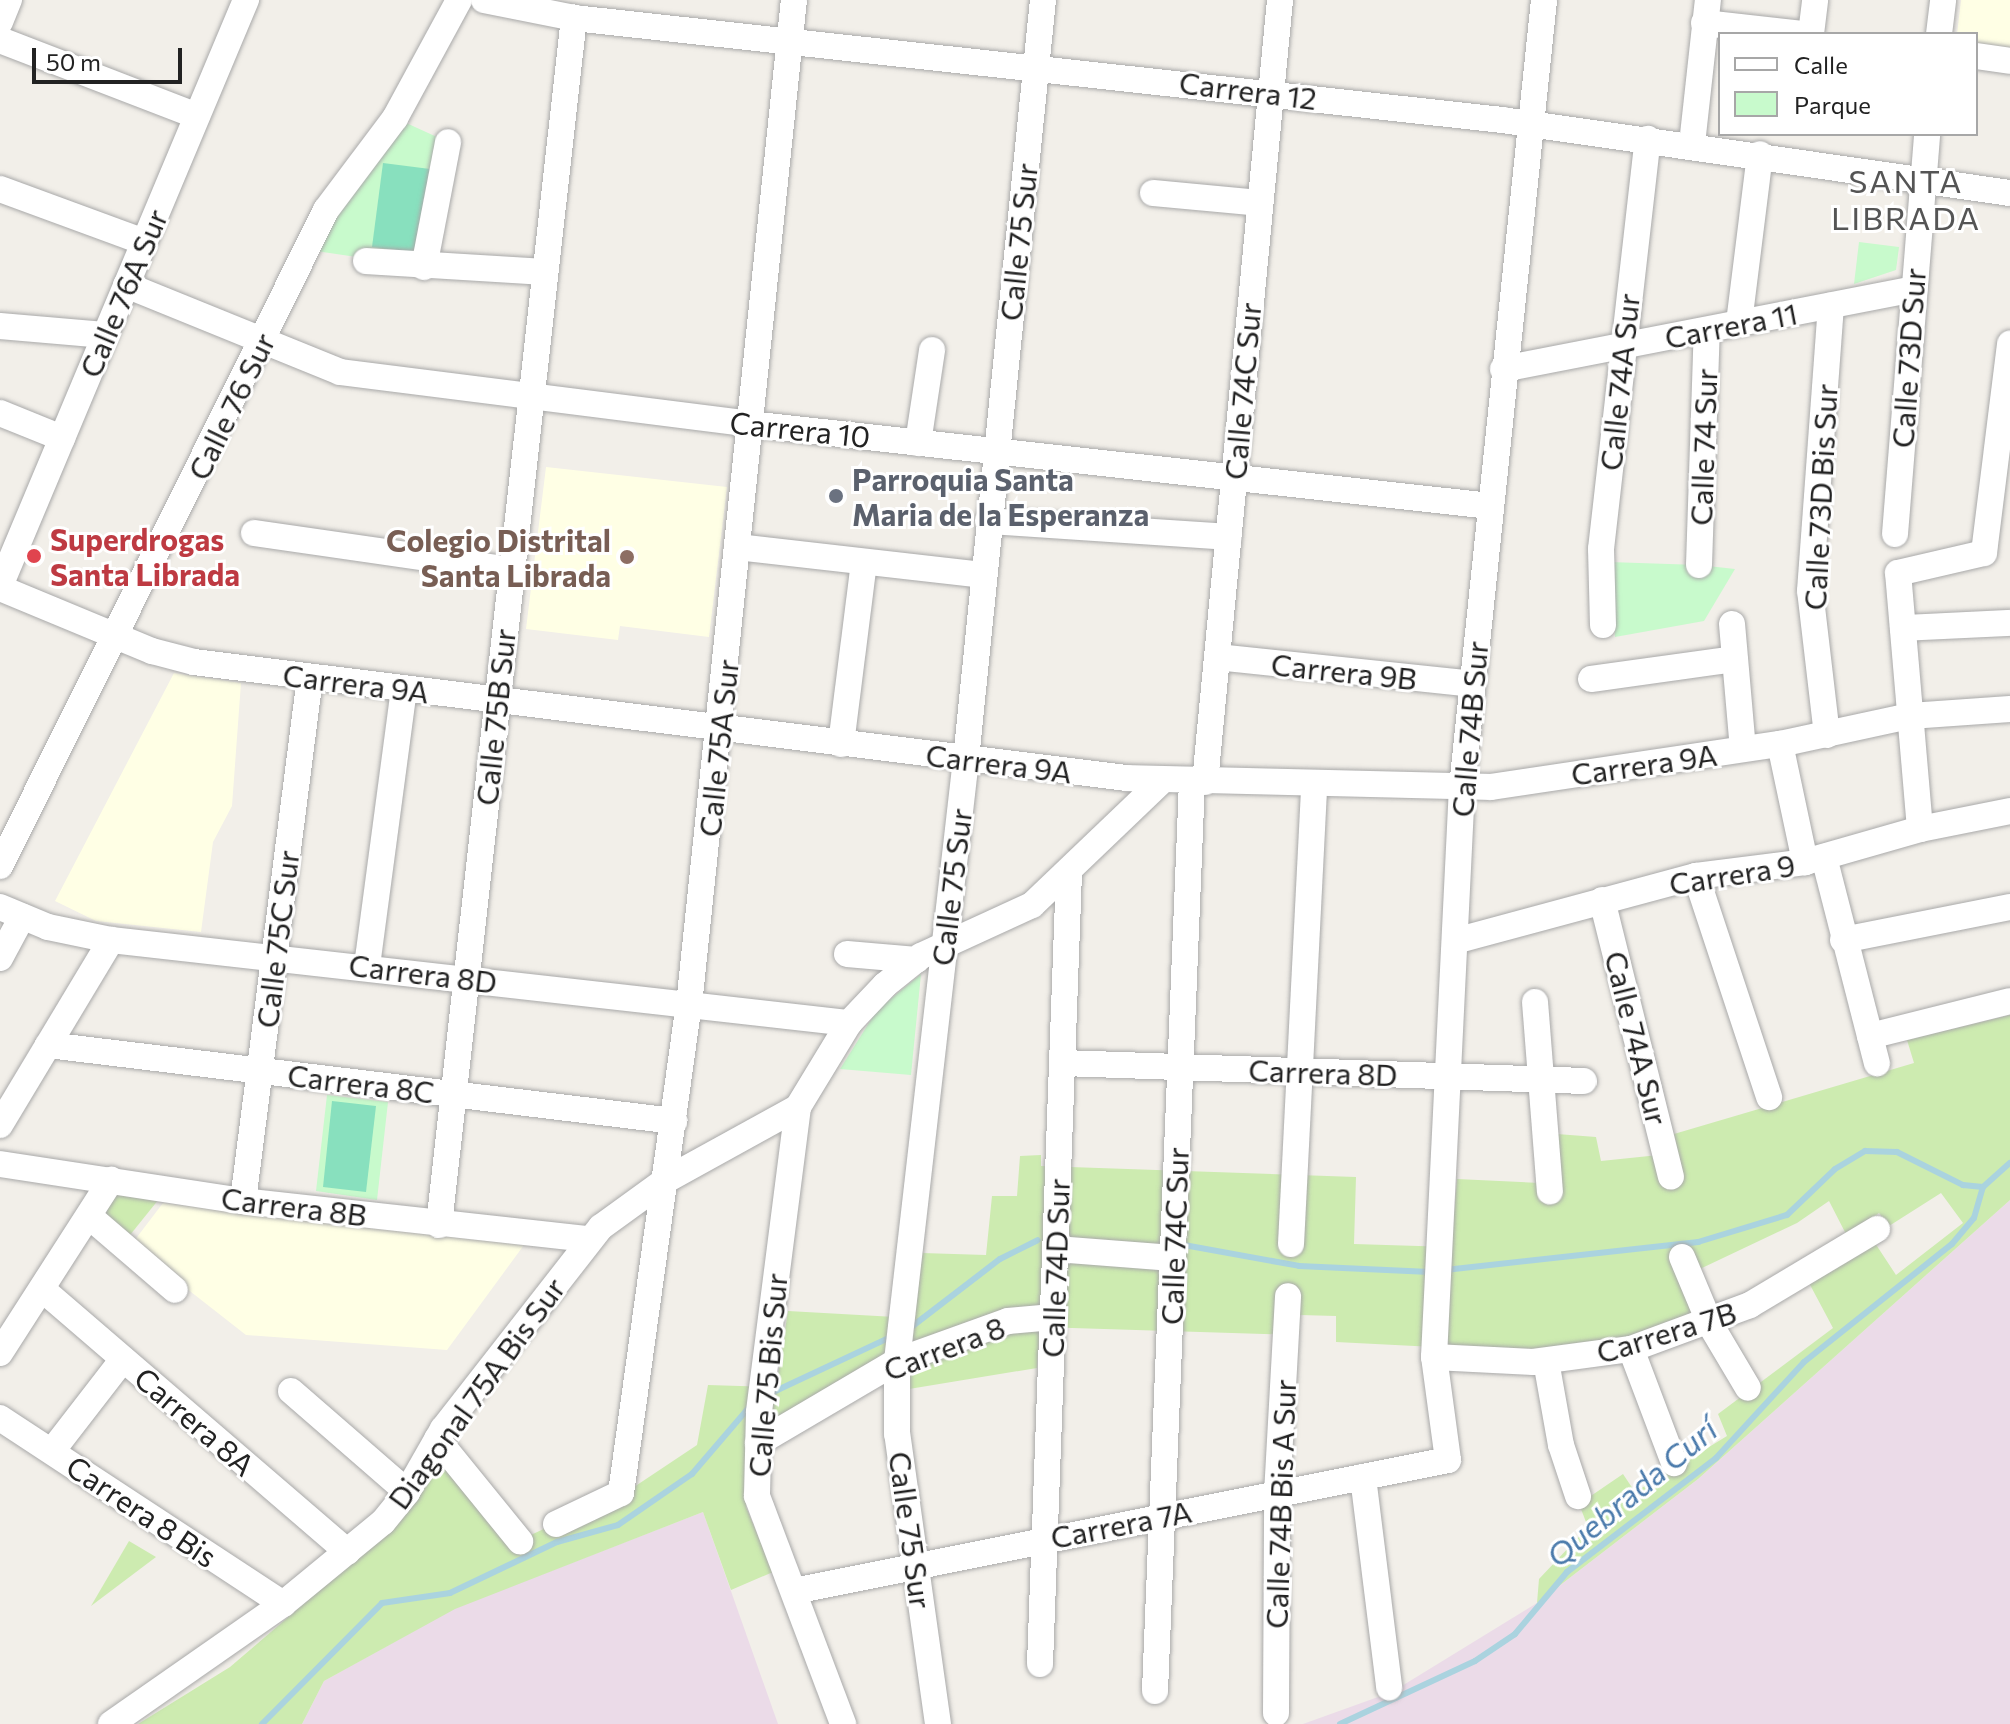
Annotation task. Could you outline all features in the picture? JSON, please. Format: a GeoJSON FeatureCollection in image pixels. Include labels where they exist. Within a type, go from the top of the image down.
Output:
{"type":"FeatureCollection","features":[{"type":"Feature","properties":{"kind":"street"},"geometry":{"type":"LineString","coordinates":[[0,22],[9,0]]}},
{"type":"Feature","properties":{"kind":"street","name":"Calle 76A Sur"},"geometry":{"type":"LineString","coordinates":[[0,587],[246,0]]}},
{"type":"Feature","properties":{"kind":"street","name":"Calle 76 Sur"},"geometry":{"type":"LineString","coordinates":[[0,866],[118,637],[326,210],[395,118],[459,0]]}},
{"type":"Feature","properties":{"kind":"street","name":"Carrera 12"},"geometry":{"type":"LineString","coordinates":[[484,0],[574,18],[1036,66],[1692,144],[1922,176],[2010,193]]}},
{"type":"Feature","properties":{"kind":"street","name":"Calle 75A Sur"},"geometry":{"type":"LineString","coordinates":[[556,1524],[621,1493],[689,1005],[794,0]]}},
{"type":"Feature","properties":{"kind":"street","name":"Calle 75 Sur"},"geometry":{"type":"LineString","coordinates":[[938,1724],[897,1434],[898,1354],[966,759],[982,575],[1043,0]]}},
{"type":"Feature","properties":{"kind":"street","name":"Calle 74C Sur"},"geometry":{"type":"LineString","coordinates":[[1155,1691],[1181,1067],[1199,782],[1217,657],[1280,0]]}},
{"type":"Feature","properties":{"kind":"street","name":"Calle 74B Sur"},"geometry":{"type":"LineString","coordinates":[[1448,1460],[1434,1357],[1462,787],[1503,369],[1544,0]]}},
{"type":"Feature","properties":{"kind":"street"},"geometry":{"type":"LineString","coordinates":[[1811,32],[1815,0]]}},
{"type":"Feature","properties":{"kind":"street"},"geometry":{"type":"LineString","coordinates":[[1939,32],[1943,0]]}},
{"type":"Feature","properties":{"kind":"street"},"geometry":{"type":"LineString","coordinates":[[1692,144],[1706,12],[1793,32]]}},
{"type":"Feature","properties":{"kind":"street","name":"Calle 75B Sur"},"geometry":{"type":"LineString","coordinates":[[439,1225],[574,18]]}},
{"type":"Feature","properties":{"kind":"street"},"geometry":{"type":"LineString","coordinates":[[0,40],[197,116]]}},
{"type":"Feature","properties":{"kind":"street"},"geometry":{"type":"LineString","coordinates":[[1978,56],[2010,61]]}},
{"type":"Feature","properties":{"kind":"street","name":"Calle 73D Sur"},"geometry":{"type":"LineString","coordinates":[[1895,534],[1927,136]]}},
{"type":"Feature","properties":{"kind":"street","name":"Calle 74A Sur"},"geometry":{"type":"LineString","coordinates":[[1603,625],[1601,549],[1648,139]]}},
{"type":"Feature","properties":{"kind":"street"},"geometry":{"type":"LineString","coordinates":[[424,267],[448,142]]}},
{"type":"Feature","properties":{"kind":"street"},"geometry":{"type":"LineString","coordinates":[[1739,323],[1760,154]]}},
{"type":"Feature","properties":{"kind":"street"},"geometry":{"type":"LineString","coordinates":[[0,189],[144,242]]}},
{"type":"Feature","properties":{"kind":"street"},"geometry":{"type":"LineString","coordinates":[[1153,193],[1260,203]]}},
{"type":"Feature","properties":{"kind":"street"},"geometry":{"type":"LineString","coordinates":[[366,261],[424,267],[545,272]]}},
{"type":"Feature","properties":{"kind":"street","name":"Carrera 10"},"geometry":{"type":"LineString","coordinates":[[126,285],[340,372],[750,424],[1490,506]]}},
{"type":"Feature","properties":{"kind":"street","name":"Carrera 11"},"geometry":{"type":"LineString","coordinates":[[1503,369],[1913,289]]}},
{"type":"Feature","properties":{"kind":"street","name":"Calle 73D Bis Sur"},"geometry":{"type":"LineString","coordinates":[[1827,735],[1810,591],[1831,306]]}},
{"type":"Feature","properties":{"kind":"street"},"geometry":{"type":"LineString","coordinates":[[0,326],[105,335]]}},
{"type":"Feature","properties":{"kind":"street","name":"Calle 74 Sur"},"geometry":{"type":"LineString","coordinates":[[1699,565],[1707,330]]}},
{"type":"Feature","properties":{"kind":"street"},"geometry":{"type":"LineString","coordinates":[[1920,829],[1898,573],[1984,553],[2010,344]]}},
{"type":"Feature","properties":{"kind":"street"},"geometry":{"type":"LineString","coordinates":[[918,443],[932,350]]}},
{"type":"Feature","properties":{"kind":"street"},"geometry":{"type":"LineString","coordinates":[[0,413],[62,438]]}},
{"type":"Feature","properties":{"kind":"street"},"geometry":{"type":"LineString","coordinates":[[988,521],[1228,537]]}},
{"type":"Feature","properties":{"kind":"street"},"geometry":{"type":"LineString","coordinates":[[254,533],[512,570]]}},
{"type":"Feature","properties":{"kind":"street"},"geometry":{"type":"LineString","coordinates":[[737,547],[982,575]]}},
{"type":"Feature","properties":{"kind":"street"},"geometry":{"type":"LineString","coordinates":[[841,744],[864,562]]}},
{"type":"Feature","properties":{"kind":"street","name":"Carrera 9A"},"geometry":{"type":"LineString","coordinates":[[0,587],[118,637],[194,662],[720,730],[1163,780],[1491,787],[1780,744],[1910,716],[2010,709]]}},
{"type":"Feature","properties":{"kind":"street"},"geometry":{"type":"LineString","coordinates":[[1903,628],[2010,623]]}},
{"type":"Feature","properties":{"kind":"street"},"geometry":{"type":"LineString","coordinates":[[1732,624],[1743,749]]}},
{"type":"Feature","properties":{"kind":"street","name":"Carrera 9B"},"geometry":{"type":"LineString","coordinates":[[1217,657],[1472,684]]}},
{"type":"Feature","properties":{"kind":"street"},"geometry":{"type":"LineString","coordinates":[[1591,679],[1735,659]]}},
{"type":"Feature","properties":{"kind":"street","name":"Calle 75C Sur"},"geometry":{"type":"LineString","coordinates":[[243,1201],[310,677]]}},
{"type":"Feature","properties":{"kind":"street"},"geometry":{"type":"LineString","coordinates":[[367,966],[404,689]]}},
{"type":"Feature","properties":{"kind":"street"},"geometry":{"type":"LineString","coordinates":[[1780,744],[1814,860],[1843,940],[1877,1063]]}},
{"type":"Feature","properties":{"kind":"street"},"geometry":{"type":"LineString","coordinates":[[798,1107],[849,1023],[917,960],[945,944],[1014,916],[1069,873],[1163,780]]}},
{"type":"Feature","properties":{"kind":"street"},"geometry":{"type":"LineString","coordinates":[[1291,1244],[1314,784]]}},
{"type":"Feature","properties":{"kind":"street","name":"Carrera 9"},"geometry":{"type":"LineString","coordinates":[[1455,941],[1696,876],[1814,860],[1920,829],[2010,811]]}},
{"type":"Feature","properties":{"kind":"street","name":"Calle 74D Sur"},"geometry":{"type":"LineString","coordinates":[[1040,1664],[1069,873]]}},
{"type":"Feature","properties":{"kind":"street"},"geometry":{"type":"LineString","coordinates":[[1696,876],[1769,1097]]}},
{"type":"Feature","properties":{"kind":"street","name":"Calle 74A Sur"},"geometry":{"type":"LineString","coordinates":[[1602,900],[1671,1177]]}},
{"type":"Feature","properties":{"kind":"street"},"geometry":{"type":"LineString","coordinates":[[1843,940],[2010,907]]}},
{"type":"Feature","properties":{"kind":"street"},"geometry":{"type":"LineString","coordinates":[[0,958],[11,912]]}},
{"type":"Feature","properties":{"kind":"street","name":"Carrera 8D"},"geometry":{"type":"LineString","coordinates":[[11,912],[111,940],[274,955],[849,1023]]}},
{"type":"Feature","properties":{"kind":"street"},"geometry":{"type":"LineString","coordinates":[[0,1125],[111,940]]}},
{"type":"Feature","properties":{"kind":"street"},"geometry":{"type":"LineString","coordinates":[[847,954],[917,960]]}},
{"type":"Feature","properties":{"kind":"street"},"geometry":{"type":"LineString","coordinates":[[1870,1036],[2010,1001]]}},
{"type":"Feature","properties":{"kind":"street"},"geometry":{"type":"LineString","coordinates":[[1535,1002],[1544,1079],[1550,1191]]}},
{"type":"Feature","properties":{"kind":"street","name":"Carrera 8C"},"geometry":{"type":"LineString","coordinates":[[48,1045],[674,1121]]}},
{"type":"Feature","properties":{"kind":"street","name":"Carrera 8D"},"geometry":{"type":"LineString","coordinates":[[1062,1063],[1584,1081]]}},
{"type":"Feature","properties":{"kind":"street","name":"Diagonal 75A Bis Sur"},"geometry":{"type":"LineString","coordinates":[[283,1604],[348,1552],[407,1492],[437,1439],[589,1239],[666,1180],[798,1107]]}},
{"type":"Feature","properties":{"kind":"street","name":"Calle 75 Bis Sur"},"geometry":{"type":"LineString","coordinates":[[798,1107],[759,1413],[759,1507],[843,1724]]}},
{"type":"Feature","properties":{"kind":"street","name":"Carrera 8B"},"geometry":{"type":"LineString","coordinates":[[0,1164],[243,1201],[439,1225],[589,1239]]}},
{"type":"Feature","properties":{"kind":"street"},"geometry":{"type":"LineString","coordinates":[[0,1353],[111,1180]]}},
{"type":"Feature","properties":{"kind":"street"},"geometry":{"type":"LineString","coordinates":[[89,1216],[175,1290]]}},
{"type":"Feature","properties":{"kind":"street","name":"Carrera 7B"},"geometry":{"type":"LineString","coordinates":[[1434,1357],[1546,1361],[1631,1349],[1710,1324],[1877,1229]]}},
{"type":"Feature","properties":{"kind":"street"},"geometry":{"type":"LineString","coordinates":[[1056,1249],[1173,1258]]}},
{"type":"Feature","properties":{"kind":"street"},"geometry":{"type":"LineString","coordinates":[[1682,1257],[1710,1324],[1748,1388]]}},
{"type":"Feature","properties":{"kind":"street","name":"Carrera 8A"},"geometry":{"type":"LineString","coordinates":[[42,1289],[348,1552]]}},
{"type":"Feature","properties":{"kind":"street","name":"Calle 74B Bis A Sur"},"geometry":{"type":"LineString","coordinates":[[1276,1713],[1277,1494],[1288,1296]]}},
{"type":"Feature","properties":{"kind":"street","name":"Carrera 8"},"geometry":{"type":"LineString","coordinates":[[758,1443],[898,1354],[1008,1321],[1053,1317]]}},
{"type":"Feature","properties":{"kind":"street"},"geometry":{"type":"LineString","coordinates":[[1631,1349],[1674,1463]]}},
{"type":"Feature","properties":{"kind":"street"},"geometry":{"type":"LineString","coordinates":[[52,1451],[123,1359]]}},
{"type":"Feature","properties":{"kind":"street"},"geometry":{"type":"LineString","coordinates":[[1546,1361],[1561,1445],[1578,1496]]}},
{"type":"Feature","properties":{"kind":"street"},"geometry":{"type":"LineString","coordinates":[[291,1391],[407,1492]]}},
{"type":"Feature","properties":{"kind":"street","name":"Carrera 8 Bis"},"geometry":{"type":"LineString","coordinates":[[0,1418],[143,1516],[283,1604]]}},
{"type":"Feature","properties":{"kind":"street"},"geometry":{"type":"LineString","coordinates":[[437,1439],[520,1541]]}},
{"type":"Feature","properties":{"kind":"street","name":"Carrera 7A"},"geometry":{"type":"LineString","coordinates":[[794,1591],[1448,1460]]}},
{"type":"Feature","properties":{"kind":"street"},"geometry":{"type":"LineString","coordinates":[[1363,1477],[1389,1687]]}},
{"type":"Feature","properties":{"kind":"street"},"geometry":{"type":"LineString","coordinates":[[111,1724],[283,1604]]}},
{"type":"Feature","properties":{"kind":"shaded area"},"geometry":{"type":"Polygon","coordinates":[[[1961,0],[2010,0],[2010,58],[1978,53],[1978,32],[1957,32],[1961,0]]]}},
{"type":"Feature","properties":{"kind":"shaded area","name":"Colegio Distrital Santa Librada"},"geometry":{"type":"Polygon","coordinates":[[[546,467],[727,487],[709,637],[620,626],[618,640],[526,629],[546,467]]]}},
{"type":"Feature","properties":{"kind":"shaded area"},"geometry":{"type":"Polygon","coordinates":[[[174,673],[241,683],[232,806],[213,842],[201,932],[96,921],[55,901],[174,673]]]}},
{"type":"Feature","properties":{"kind":"shaded area"},"geometry":{"type":"Polygon","coordinates":[[[2010,1200],[2010,1724],[1303,1724],[1392,1692],[1537,1603],[1698,1479],[2010,1200]]]}},
{"type":"Feature","properties":{"kind":"shaded area"},"geometry":{"type":"Polygon","coordinates":[[[163,1203],[524,1245],[447,1350],[246,1335],[131,1245],[163,1203]]]}},
{"type":"Feature","properties":{"kind":"shaded area"},"geometry":{"type":"Polygon","coordinates":[[[703,1512],[778,1724],[302,1724],[324,1681],[455,1608],[703,1512]]]}},
{"type":"Feature","properties":{"kind":"green space"},"geometry":{"type":"Polygon","coordinates":[[[404,122],[448,142],[424,267],[316,251],[346,194],[404,122]]]}},
{"type":"Feature","properties":{"kind":"green space"},"geometry":{"type":"Polygon","coordinates":[[[383,163],[430,169],[418,253],[372,247],[383,163]]]}},
{"type":"Feature","properties":{"kind":"green space"},"geometry":{"type":"Polygon","coordinates":[[[1859,242],[1899,247],[1896,270],[1854,284],[1859,242]]]}},
{"type":"Feature","properties":{"kind":"green space"},"geometry":{"type":"Polygon","coordinates":[[[1609,562],[1735,569],[1704,621],[1615,637],[1609,562]]]}},
{"type":"Feature","properties":{"kind":"green space"},"geometry":{"type":"Polygon","coordinates":[[[921,974],[911,1075],[840,1069],[877,1010],[921,974]]]}},
{"type":"Feature","properties":{"kind":"green space"},"geometry":{"type":"Polygon","coordinates":[[[2010,1015],[2010,1200],[1698,1479],[1537,1603],[1539,1579],[1588,1527],[1579,1504],[1623,1474],[1635,1492],[1727,1436],[1718,1414],[1833,1328],[1808,1281],[1873,1240],[1896,1275],[1963,1223],[1941,1193],[1889,1226],[1879,1213],[1847,1236],[1829,1201],[1797,1223],[1683,1277],[1697,1318],[1597,1347],[1513,1351],[1336,1342],[1336,1316],[1300,1315],[1299,1335],[1040,1327],[1037,1368],[909,1389],[912,1345],[748,1437],[746,1507],[773,1572],[731,1590],[703,1512],[455,1609],[324,1681],[302,1724],[138,1724],[230,1667],[364,1552],[452,1457],[520,1540],[634,1487],[697,1445],[708,1385],[776,1387],[788,1311],[913,1318],[922,1253],[986,1255],[992,1196],[1017,1196],[1020,1156],[1041,1155],[1041,1166],[1356,1177],[1354,1244],[1451,1247],[1457,1179],[1560,1184],[1557,1134],[1596,1137],[1601,1161],[1678,1153],[1674,1134],[1914,1063],[1907,1040],[2010,1015]]]}},
{"type":"Feature","properties":{"kind":"green space"},"geometry":{"type":"Polygon","coordinates":[[[327,1095],[388,1102],[377,1200],[316,1191],[327,1095]]]}},
{"type":"Feature","properties":{"kind":"green space"},"geometry":{"type":"Polygon","coordinates":[[[332,1101],[376,1106],[366,1192],[323,1187],[332,1101]]]}},
{"type":"Feature","properties":{"kind":"green space"},"geometry":{"type":"Polygon","coordinates":[[[115,1189],[159,1199],[126,1240],[98,1217],[115,1189]]]}},
{"type":"Feature","properties":{"kind":"green space"},"geometry":{"type":"Polygon","coordinates":[[[129,1541],[156,1557],[91,1606],[129,1541]]]}},
{"type":"Feature","properties":{"kind":"waterway"},"geometry":{"type":"LineString","coordinates":[[1445,1270],[1698,1242],[1787,1215],[1835,1169],[1865,1151],[1897,1152],[1963,1185],[1983,1187],[2010,1163]]}},
{"type":"Feature","properties":{"kind":"waterway","name":"Quebrada Curí"},"geometry":{"type":"LineString","coordinates":[[1340,1724],[1475,1661],[1515,1634],[1567,1572],[1716,1458],[1804,1362],[1952,1244],[1974,1218],[1983,1187]]}},
{"type":"Feature","properties":{"kind":"waterway"},"geometry":{"type":"LineString","coordinates":[[910,1328],[1000,1259],[1038,1240]]}},
{"type":"Feature","properties":{"kind":"waterway"},"geometry":{"type":"LineString","coordinates":[[1184,1245],[1299,1266],[1430,1272]]}},
{"type":"Feature","properties":{"kind":"waterway"},"geometry":{"type":"LineString","coordinates":[[769,1394],[893,1336]]}},
{"type":"Feature","properties":{"kind":"waterway"},"geometry":{"type":"LineString","coordinates":[[262,1724],[382,1603],[450,1593],[557,1542],[618,1525],[692,1474],[752,1404]]}},
{"type":"Feature","properties":{"kind":"place","name":"Parroquia Santa Maria de la Esperanza"},"geometry":{"type":"Point","coordinates":[836,496]}},
{"type":"Feature","properties":{"kind":"place","name":"Superdrogas Santa Librada"},"geometry":{"type":"Point","coordinates":[34,556]}},
{"type":"Feature","properties":{"kind":"place","name":"Colegio Distrital Santa Librada"},"geometry":{"type":"Point","coordinates":[627,557]}},
{"type":"Feature","properties":{"kind":"district","name":"SANTA LIBRADA"},"geometry":{"type":"Point","coordinates":[1906,200]}}]}
